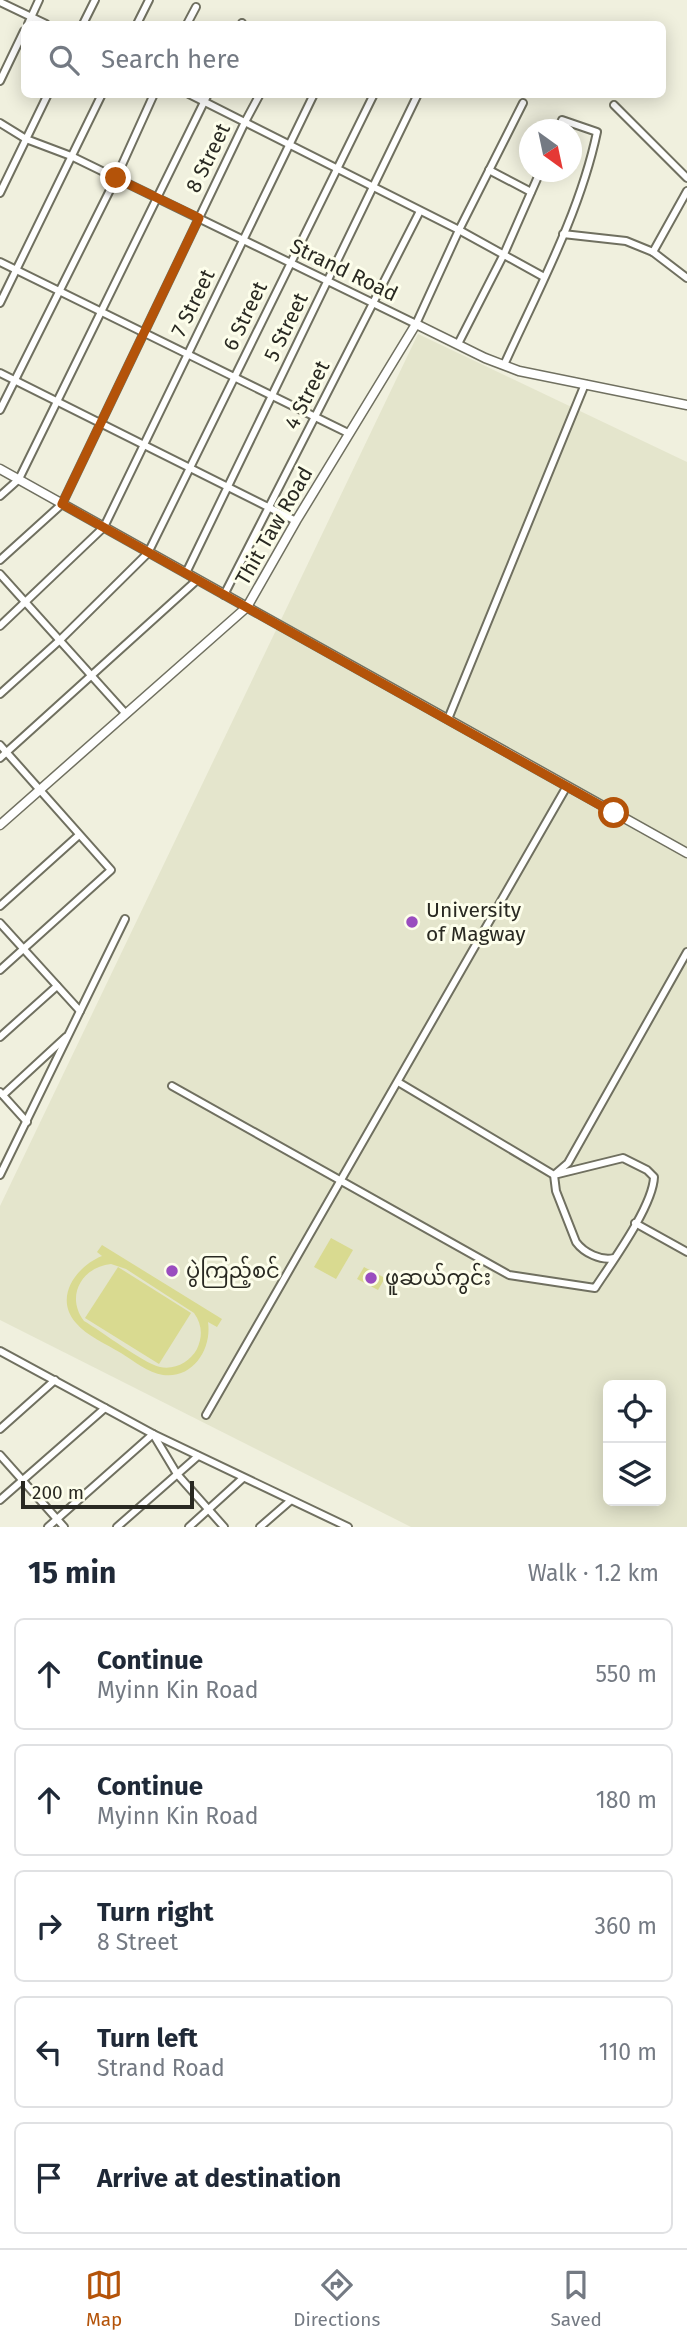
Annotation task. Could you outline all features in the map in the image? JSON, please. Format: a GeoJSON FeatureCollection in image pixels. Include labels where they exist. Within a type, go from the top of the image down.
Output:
{"type":"FeatureCollection","features":[{"type":"Feature","properties":{"kind":"street"},"geometry":{"type":"LineString","coordinates":[[0,2],[29,21],[40,0]]}},
{"type":"Feature","properties":{"kind":"street"},"geometry":{"type":"LineString","coordinates":[[84,21],[95,0]]}},
{"type":"Feature","properties":{"kind":"street"},"geometry":{"type":"LineString","coordinates":[[138,21],[149,0]]}},
{"type":"Feature","properties":{"kind":"street"},"geometry":{"type":"LineString","coordinates":[[189,21],[196,7]]}},
{"type":"Feature","properties":{"kind":"street"},"geometry":{"type":"LineString","coordinates":[[0,81],[21,37]]}},
{"type":"Feature","properties":{"kind":"street"},"geometry":{"type":"LineString","coordinates":[[0,193],[46,98]]}},
{"type":"Feature","properties":{"kind":"street"},"geometry":{"type":"LineString","coordinates":[[0,303],[100,98]]}},
{"type":"Feature","properties":{"kind":"street"},"geometry":{"type":"LineString","coordinates":[[0,410],[116,178],[152,98]]}},
{"type":"Feature","properties":{"kind":"street"},"geometry":{"type":"LineString","coordinates":[[196,98],[459,230],[544,276]]}},
{"type":"Feature","properties":{"kind":"street"},"geometry":{"type":"LineString","coordinates":[[0,496],[19,479],[206,98]]}},
{"type":"Feature","properties":{"kind":"street","name":"8 Street"},"geometry":{"type":"LineString","coordinates":[[62,504],[258,98]]}},
{"type":"Feature","properties":{"kind":"street","name":"7 Street"},"geometry":{"type":"LineString","coordinates":[[0,626],[104,527],[312,98]]}},
{"type":"Feature","properties":{"kind":"street","name":"6 Street"},"geometry":{"type":"LineString","coordinates":[[148,553],[372,98]]}},
{"type":"Feature","properties":{"kind":"street","name":"5 Street"},"geometry":{"type":"LineString","coordinates":[[186,573],[416,98]]}},
{"type":"Feature","properties":{"kind":"street"},"geometry":{"type":"LineString","coordinates":[[415,324],[523,103]]}},
{"type":"Feature","properties":{"kind":"street"},"geometry":{"type":"LineString","coordinates":[[614,105],[687,178]]}},
{"type":"Feature","properties":{"kind":"street","name":"Strand Road"},"geometry":{"type":"LineString","coordinates":[[0,123],[26,139],[71,156],[504,365],[519,371],[687,405]]}},
{"type":"Feature","properties":{"kind":"street"},"geometry":{"type":"LineString","coordinates":[[504,365],[590,167],[597,132],[582,127]]}},
{"type":"Feature","properties":{"kind":"street"},"geometry":{"type":"LineString","coordinates":[[489,170],[531,192]]}},
{"type":"Feature","properties":{"kind":"street"},"geometry":{"type":"LineString","coordinates":[[458,344],[536,182]]}},
{"type":"Feature","properties":{"kind":"street"},"geometry":{"type":"LineString","coordinates":[[653,253],[687,191]]}},
{"type":"Feature","properties":{"kind":"street","name":"4 Street"},"geometry":{"type":"LineString","coordinates":[[225,595],[419,211]]}},
{"type":"Feature","properties":{"kind":"street"},"geometry":{"type":"LineString","coordinates":[[563,234],[626,242],[653,253],[687,278]]}},
{"type":"Feature","properties":{"kind":"street"},"geometry":{"type":"LineString","coordinates":[[0,262],[348,433]]}},
{"type":"Feature","properties":{"kind":"street","name":"Thit Taw Road"},"geometry":{"type":"LineString","coordinates":[[0,825],[247,607],[415,324]]}},
{"type":"Feature","properties":{"kind":"street"},"geometry":{"type":"LineString","coordinates":[[0,373],[296,521]]}},
{"type":"Feature","properties":{"kind":"street"},"geometry":{"type":"LineString","coordinates":[[448,719],[585,384]]}},
{"type":"Feature","properties":{"kind":"street"},"geometry":{"type":"LineString","coordinates":[[0,469],[687,853]]}},
{"type":"Feature","properties":{"kind":"street"},"geometry":{"type":"LineString","coordinates":[[0,560],[62,504]]}},
{"type":"Feature","properties":{"kind":"street"},"geometry":{"type":"LineString","coordinates":[[0,694],[60,640],[148,553]]}},
{"type":"Feature","properties":{"kind":"street"},"geometry":{"type":"LineString","coordinates":[[0,574],[126,714]]}},
{"type":"Feature","properties":{"kind":"street"},"geometry":{"type":"LineString","coordinates":[[0,758],[197,580]]}},
{"type":"Feature","properties":{"kind":"street"},"geometry":{"type":"LineString","coordinates":[[0,745],[111,870],[0,970]]}},
{"type":"Feature","properties":{"kind":"street"},"geometry":{"type":"LineString","coordinates":[[206,1415],[567,786]]}},
{"type":"Feature","properties":{"kind":"street"},"geometry":{"type":"LineString","coordinates":[[0,906],[79,835]]}},
{"type":"Feature","properties":{"kind":"street"},"geometry":{"type":"LineString","coordinates":[[0,1175],[125,919]]}},
{"type":"Feature","properties":{"kind":"street"},"geometry":{"type":"LineString","coordinates":[[0,923],[80,1011]]}},
{"type":"Feature","properties":{"kind":"street"},"geometry":{"type":"LineString","coordinates":[[554,1175],[568,1163],[687,952]]}},
{"type":"Feature","properties":{"kind":"street"},"geometry":{"type":"LineString","coordinates":[[0,1037],[57,986]]}},
{"type":"Feature","properties":{"kind":"street"},"geometry":{"type":"LineString","coordinates":[[27,1122],[1,1094],[70,1033]]}},
{"type":"Feature","properties":{"kind":"street"},"geometry":{"type":"LineString","coordinates":[[172,1086],[509,1275],[595,1288],[635,1223],[653,1188],[654,1177],[623,1158],[554,1175],[398,1082]]}},
{"type":"Feature","properties":{"kind":"street"},"geometry":{"type":"LineString","coordinates":[[554,1175],[556,1191],[579,1247],[605,1260],[614,1258]]}},
{"type":"Feature","properties":{"kind":"street"},"geometry":{"type":"LineString","coordinates":[[635,1223],[687,1252]]}},
{"type":"Feature","properties":{"kind":"street"},"geometry":{"type":"LineString","coordinates":[[0,1351],[153,1434],[335,1525],[348,1527]]}},
{"type":"Feature","properties":{"kind":"street"},"geometry":{"type":"LineString","coordinates":[[0,1429],[55,1380]]}},
{"type":"Feature","properties":{"kind":"street"},"geometry":{"type":"LineString","coordinates":[[0,1500],[105,1408]]}},
{"type":"Feature","properties":{"kind":"street"},"geometry":{"type":"LineString","coordinates":[[153,1434],[177,1474],[224,1527]]}},
{"type":"Feature","properties":{"kind":"street"},"geometry":{"type":"LineString","coordinates":[[48,1527],[153,1434]]}},
{"type":"Feature","properties":{"kind":"street"},"geometry":{"type":"LineString","coordinates":[[0,1455],[64,1527]]}},
{"type":"Feature","properties":{"kind":"street"},"geometry":{"type":"LineString","coordinates":[[117,1527],[198,1456]]}},
{"type":"Feature","properties":{"kind":"street"},"geometry":{"type":"LineString","coordinates":[[189,1527],[243,1478]]}},
{"type":"Feature","properties":{"kind":"street"},"geometry":{"type":"LineString","coordinates":[[260,1527],[290,1501]]}},
{"type":"Feature","properties":{"kind":"shaded area","name":"University of Magway"},"geometry":{"type":"Polygon","coordinates":[[[418,334],[687,462],[687,1527],[411,1527],[0,1320],[0,1206],[418,334]]]}},
{"type":"Feature","properties":{"kind":"green space"},"geometry":{"type":"Polygon","coordinates":[[[331,1238],[353,1250],[336,1279],[314,1267],[331,1238]]]}},
{"type":"Feature","properties":{"kind":"green space"},"geometry":{"type":"Polygon","coordinates":[[[102,1245],[222,1319],[217,1327],[208,1322],[207,1342],[198,1360],[191,1367],[174,1375],[152,1372],[80,1328],[69,1313],[68,1293],[71,1284],[84,1267],[102,1256],[97,1252],[102,1245]],[[111,1264],[101,1266],[85,1277],[80,1284],[76,1302],[84,1321],[160,1367],[176,1366],[186,1361],[197,1349],[201,1335],[197,1317],[126,1269],[111,1264]]]}},
{"type":"Feature","properties":{"kind":"green space"},"geometry":{"type":"Polygon","coordinates":[[[118,1267],[191,1313],[159,1364],[85,1318],[118,1267]]]}},
{"type":"Feature","properties":{"kind":"green space","name":"ဖူဆယ်ကွင်း"},"geometry":{"type":"Polygon","coordinates":[[[364,1267],[385,1278],[378,1290],[357,1279],[364,1267]]]}},
{"type":"Feature","properties":{"kind":"place","name":"University of Magway"},"geometry":{"type":"Point","coordinates":[412,922]}},
{"type":"Feature","properties":{"kind":"place","name":"ပွဲကြည့်စင်"},"geometry":{"type":"Point","coordinates":[172,1271]}},
{"type":"Feature","properties":{"kind":"place","name":"ဖူဆယ်ကွင်း"},"geometry":{"type":"Point","coordinates":[371,1278]}},
{"type":"Feature","properties":{"kind":"route"},"geometry":{"type":"LineString","coordinates":[[116,178],[199,218],[62,504],[614,813]]}}]}
